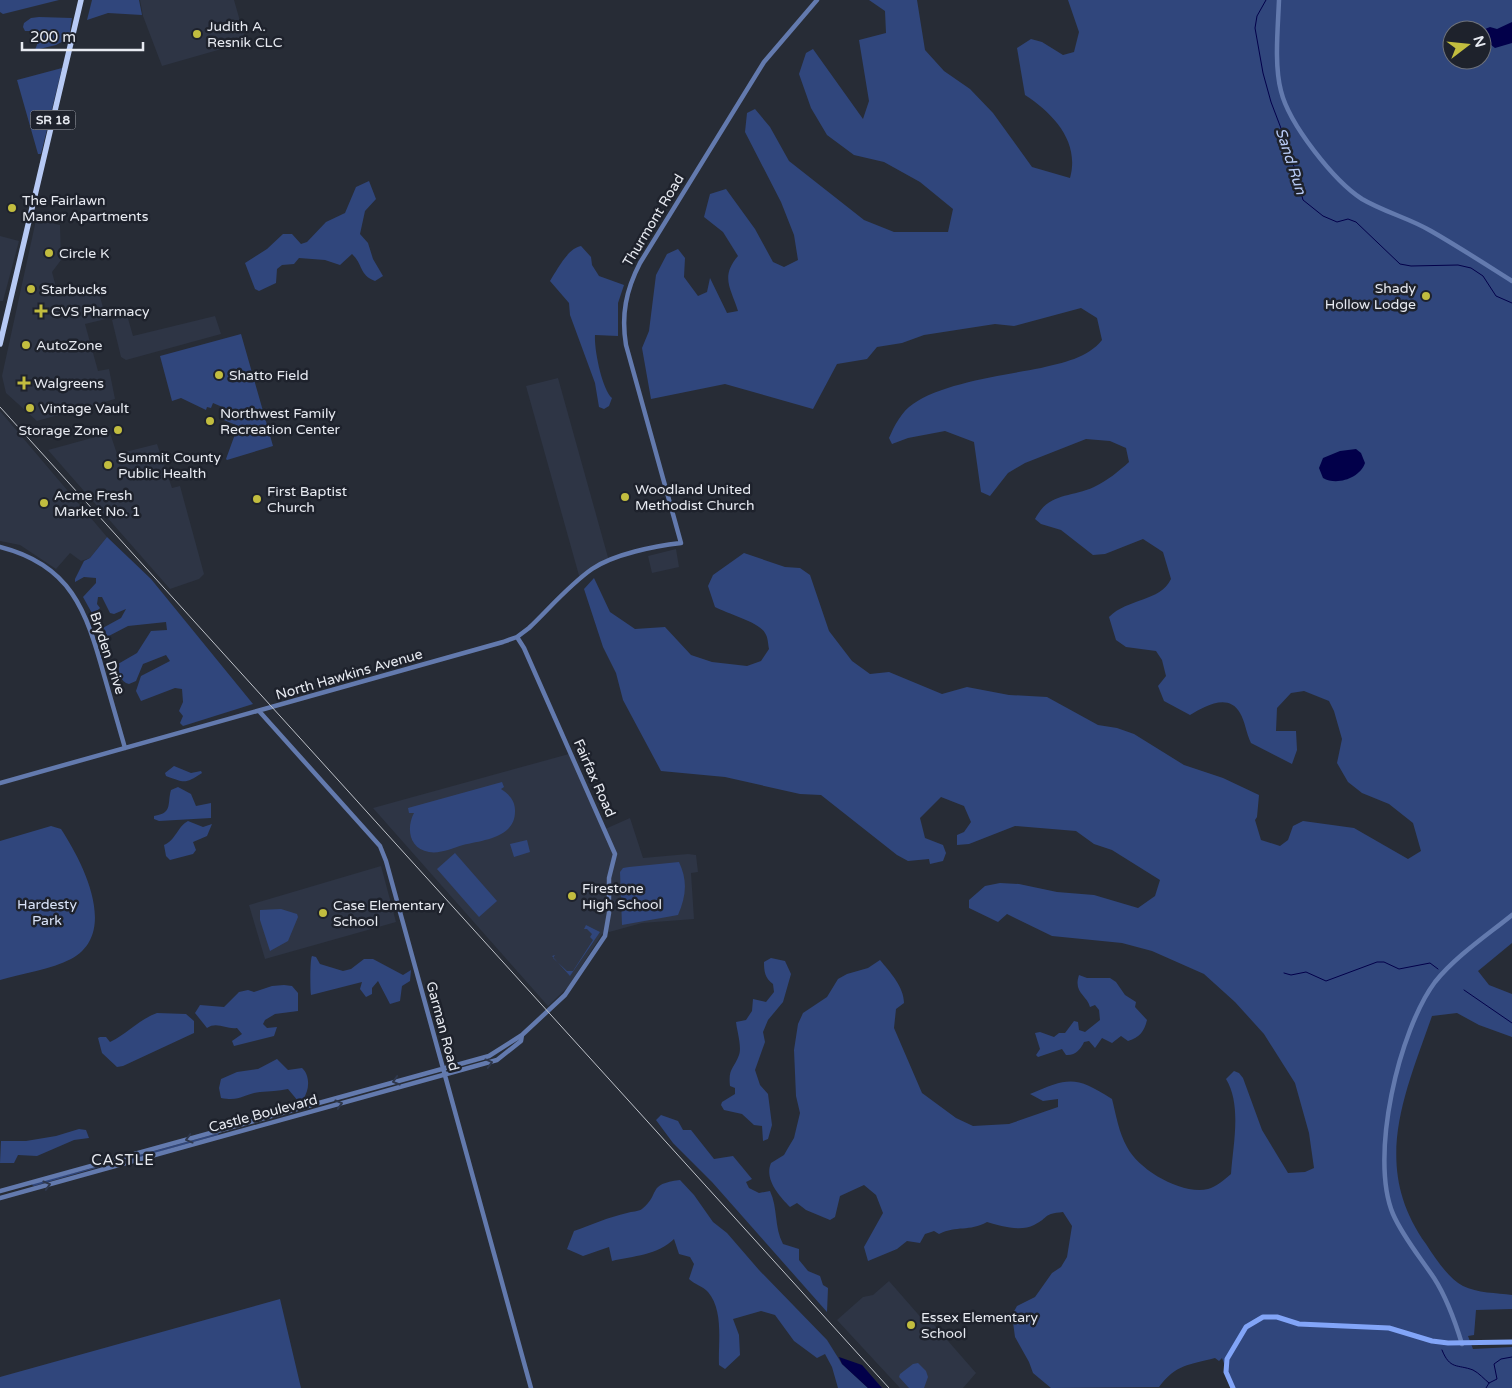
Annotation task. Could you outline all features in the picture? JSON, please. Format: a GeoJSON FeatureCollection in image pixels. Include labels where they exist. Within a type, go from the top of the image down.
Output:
{"type":"FeatureCollection","features":[{"type":"Feature","properties":{"kind":"main road","name":"SR 18"},"geometry":{"type":"LineString","coordinates":[[0,344],[3,318],[81,0]]}},
{"type":"Feature","properties":{"kind":"main road"},"geometry":{"type":"LineString","coordinates":[[1233,1388],[1226,1372],[1226,1359],[1246,1327],[1263,1317],[1277,1317],[1306,1325],[1389,1328],[1432,1341],[1462,1344],[1512,1342]]}},
{"type":"Feature","properties":{"kind":"street","name":"Thurmont Road"},"geometry":{"type":"LineString","coordinates":[[681,543],[626,345],[623,322],[630,281],[764,62],[817,0]]}},
{"type":"Feature","properties":{"kind":"street"},"geometry":{"type":"LineString","coordinates":[[1280,0],[1280,89],[1289,114],[1311,146],[1343,183],[1358,196],[1388,213],[1430,230],[1512,281]]}},
{"type":"Feature","properties":{"kind":"street","name":"North Hawkins Avenue"},"geometry":{"type":"LineString","coordinates":[[0,783],[517,637],[594,568],[609,561],[650,548],[681,543]]}},
{"type":"Feature","properties":{"kind":"street","name":"Bryden Drive"},"geometry":{"type":"LineString","coordinates":[[0,547],[29,556],[46,567],[61,580],[83,609],[92,630],[125,748]]}},
{"type":"Feature","properties":{"kind":"street","name":"Fairfax Road"},"geometry":{"type":"LineString","coordinates":[[517,637],[524,648],[613,847],[614,857],[609,878],[609,918],[604,936]]}},
{"type":"Feature","properties":{"kind":"street","name":"Garman Road"},"geometry":{"type":"LineString","coordinates":[[259,711],[380,846],[386,861],[531,1388]]}},
{"type":"Feature","properties":{"kind":"street"},"geometry":{"type":"LineString","coordinates":[[1462,1344],[1443,1294],[1392,1213],[1384,1183],[1384,1134],[1402,1058],[1415,1018],[1427,994],[1446,969],[1512,915]]}},
{"type":"Feature","properties":{"kind":"street","name":"Castle Boulevard"},"geometry":{"type":"LineString","coordinates":[[0,1191],[495,1054],[516,1036],[522,1035],[565,995],[604,936]]}},
{"type":"Feature","properties":{"kind":"street","name":"Castle Boulevard"},"geometry":{"type":"LineString","coordinates":[[0,1198],[497,1060],[521,1041],[522,1035]]}},
{"type":"Feature","properties":{"kind":"shaded area","name":"Judith A. Resnik CLC"},"geometry":{"type":"Polygon","coordinates":[[[140,0],[234,0],[246,42],[162,66],[143,16],[140,0]]]}},
{"type":"Feature","properties":{"kind":"shaded area"},"geometry":{"type":"Polygon","coordinates":[[[1512,22],[1512,43],[1495,48],[1492,46],[1492,28],[1497,29],[1512,22]]]}},
{"type":"Feature","properties":{"kind":"shaded area"},"geometry":{"type":"Polygon","coordinates":[[[36,220],[60,225],[61,260],[52,272],[58,295],[97,285],[106,319],[85,324],[98,371],[109,369],[115,399],[37,421],[6,393],[2,376],[36,220]]]}},
{"type":"Feature","properties":{"kind":"shaded area"},"geometry":{"type":"Polygon","coordinates":[[[0,236],[19,241],[3,301],[0,301],[0,236]]]}},
{"type":"Feature","properties":{"kind":"shaded area"},"geometry":{"type":"Polygon","coordinates":[[[127,315],[133,336],[215,316],[221,334],[126,360],[121,357],[112,320],[127,315]]]}},
{"type":"Feature","properties":{"kind":"shaded area"},"geometry":{"type":"Polygon","coordinates":[[[558,378],[609,561],[580,579],[526,386],[558,378]]]}},
{"type":"Feature","properties":{"kind":"shaded area"},"geometry":{"type":"Polygon","coordinates":[[[0,411],[107,537],[90,558],[81,561],[70,553],[56,569],[20,545],[0,541],[0,411]]]}},
{"type":"Feature","properties":{"kind":"shaded area"},"geometry":{"type":"Polygon","coordinates":[[[110,433],[117,454],[157,444],[172,488],[180,486],[204,574],[199,579],[170,589],[48,450],[110,433]]]}},
{"type":"Feature","properties":{"kind":"shaded area"},"geometry":{"type":"Polygon","coordinates":[[[1356,449],[1361,453],[1365,463],[1358,473],[1341,481],[1323,478],[1319,468],[1323,458],[1340,451],[1356,449]]]}},
{"type":"Feature","properties":{"kind":"shaded area"},"geometry":{"type":"Polygon","coordinates":[[[676,549],[679,567],[652,573],[648,556],[676,549]]]}},
{"type":"Feature","properties":{"kind":"shaded area","name":"Firestone High School"},"geometry":{"type":"Polygon","coordinates":[[[569,754],[603,830],[630,818],[643,858],[696,855],[698,872],[691,873],[694,919],[642,923],[602,934],[568,987],[548,1006],[373,808],[569,754]]]}},
{"type":"Feature","properties":{"kind":"shaded area","name":"Case Elementary School"},"geometry":{"type":"Polygon","coordinates":[[[381,866],[396,922],[265,959],[249,905],[381,866]]]}},
{"type":"Feature","properties":{"kind":"shaded area"},"geometry":{"type":"Polygon","coordinates":[[[889,1281],[924,1321],[928,1318],[976,1373],[963,1388],[900,1388],[837,1320],[863,1297],[873,1295],[889,1281]]]}},
{"type":"Feature","properties":{"kind":"shaded area"},"geometry":{"type":"Polygon","coordinates":[[[839,1357],[862,1365],[882,1388],[868,1388],[842,1364],[839,1357]]]}},
{"type":"Feature","properties":{"kind":"green space"},"geometry":{"type":"Polygon","coordinates":[[[0,0],[59,0],[3,14],[0,12],[0,0]]]}},
{"type":"Feature","properties":{"kind":"green space"},"geometry":{"type":"Polygon","coordinates":[[[92,0],[139,0],[142,15],[108,13],[87,20],[92,0]]]}},
{"type":"Feature","properties":{"kind":"green space"},"geometry":{"type":"Polygon","coordinates":[[[869,0],[917,0],[925,50],[944,71],[970,89],[993,113],[1032,167],[1070,178],[1072,165],[1068,141],[1055,120],[1025,95],[1017,48],[1031,39],[1042,42],[1063,55],[1074,52],[1079,32],[1068,0],[1512,0],[1512,943],[1478,971],[1489,985],[1512,994],[1512,1037],[1479,1025],[1457,1013],[1432,1016],[1403,1103],[1396,1159],[1400,1187],[1409,1215],[1442,1267],[1463,1286],[1481,1291],[1512,1295],[1512,1309],[1476,1310],[1474,1335],[1468,1336],[1473,1349],[1512,1347],[1512,1388],[1233,1388],[1222,1358],[1219,1361],[1215,1358],[1184,1366],[1165,1379],[1159,1387],[1051,1388],[1033,1373],[1015,1337],[1012,1315],[1017,1306],[1035,1297],[1052,1273],[1061,1267],[1067,1257],[1072,1226],[1063,1212],[1049,1215],[1034,1225],[1023,1228],[1010,1228],[987,1222],[974,1227],[945,1231],[939,1234],[934,1231],[925,1234],[920,1243],[907,1241],[897,1249],[868,1261],[864,1247],[883,1213],[876,1195],[864,1185],[840,1196],[835,1217],[830,1220],[806,1210],[797,1203],[790,1207],[781,1198],[771,1181],[769,1169],[771,1163],[784,1155],[794,1138],[800,1113],[796,1096],[794,1050],[798,1024],[803,1013],[827,997],[838,979],[847,974],[868,968],[880,960],[902,991],[904,1003],[896,1009],[894,1028],[922,1093],[956,1118],[973,1126],[1009,1124],[1058,1107],[1058,1099],[1043,1101],[1030,1094],[1054,1084],[1064,1082],[1081,1083],[1100,1091],[1112,1099],[1124,1142],[1141,1164],[1162,1179],[1174,1184],[1197,1190],[1208,1189],[1217,1185],[1231,1174],[1235,1138],[1235,1113],[1231,1089],[1226,1079],[1234,1071],[1243,1078],[1262,1130],[1288,1173],[1305,1172],[1314,1168],[1309,1133],[1295,1083],[1264,1034],[1235,1002],[1204,974],[1152,951],[1122,943],[1052,936],[1007,914],[998,922],[969,908],[969,900],[985,886],[1000,883],[1019,884],[1057,892],[1094,895],[1138,908],[1155,896],[1160,880],[1112,850],[1094,844],[1076,831],[1015,826],[969,844],[957,845],[957,835],[964,832],[971,822],[964,806],[941,797],[920,818],[925,838],[943,845],[946,853],[943,861],[930,864],[929,859],[908,861],[897,855],[821,795],[800,794],[725,777],[661,771],[623,700],[616,673],[603,647],[584,589],[594,578],[610,612],[635,629],[665,627],[691,655],[712,662],[747,666],[761,661],[769,649],[767,636],[756,625],[715,607],[708,586],[713,575],[744,553],[785,567],[800,568],[810,575],[829,631],[852,661],[870,674],[889,672],[942,694],[967,687],[1009,695],[1047,697],[1098,725],[1117,728],[1134,734],[1184,765],[1223,778],[1259,795],[1257,817],[1255,820],[1261,840],[1280,846],[1288,840],[1293,826],[1303,821],[1354,828],[1408,859],[1421,851],[1413,823],[1389,804],[1362,793],[1348,782],[1337,763],[1342,739],[1329,701],[1304,691],[1291,693],[1277,708],[1276,731],[1296,731],[1297,750],[1292,764],[1251,743],[1240,713],[1229,703],[1223,702],[1209,705],[1190,715],[1164,701],[1158,686],[1166,676],[1162,660],[1156,651],[1126,647],[1116,640],[1109,617],[1125,606],[1159,592],[1171,579],[1163,552],[1143,539],[1105,554],[1093,555],[1061,530],[1041,524],[1035,519],[1041,510],[1053,500],[1094,487],[1117,472],[1129,462],[1126,448],[1110,441],[1086,439],[1025,463],[1008,473],[990,496],[981,492],[974,442],[945,431],[908,438],[892,444],[889,438],[902,415],[909,407],[925,397],[957,385],[1057,364],[1074,359],[1090,351],[1102,340],[1097,318],[1081,308],[1014,326],[995,324],[924,335],[902,343],[877,347],[867,359],[837,364],[813,409],[725,384],[651,399],[642,348],[649,331],[656,275],[667,254],[678,249],[685,258],[684,277],[698,296],[707,292],[710,278],[727,313],[738,311],[728,277],[729,270],[738,256],[723,232],[704,217],[710,194],[726,189],[755,229],[773,262],[784,267],[798,260],[794,235],[781,202],[745,132],[747,113],[755,109],[770,127],[789,161],[864,220],[894,232],[948,232],[953,209],[920,182],[884,162],[854,155],[827,135],[811,108],[799,74],[806,53],[813,49],[863,119],[869,101],[859,40],[886,33],[885,11],[869,0]]]}},
{"type":"Feature","properties":{"kind":"green space"},"geometry":{"type":"Polygon","coordinates":[[[31,18],[72,18],[69,38],[56,45],[35,50],[41,34],[37,31],[25,31],[23,27],[24,23],[31,18]]]}},
{"type":"Feature","properties":{"kind":"green space"},"geometry":{"type":"Polygon","coordinates":[[[62,68],[41,154],[38,154],[17,80],[62,68]]]}},
{"type":"Feature","properties":{"kind":"green space"},"geometry":{"type":"Polygon","coordinates":[[[369,181],[376,199],[365,211],[360,234],[368,243],[373,259],[383,276],[375,281],[370,279],[352,254],[340,265],[325,260],[299,258],[294,264],[282,265],[277,269],[276,283],[259,291],[255,289],[245,263],[267,249],[283,234],[292,234],[301,244],[307,242],[326,222],[345,213],[356,187],[369,181]]]}},
{"type":"Feature","properties":{"kind":"green space"},"geometry":{"type":"Polygon","coordinates":[[[581,246],[591,257],[592,265],[599,276],[624,285],[618,303],[618,336],[595,335],[599,368],[608,393],[612,398],[609,406],[604,409],[599,407],[595,383],[570,315],[569,303],[550,281],[567,255],[581,246]]]}},
{"type":"Feature","properties":{"kind":"green space"},"geometry":{"type":"Polygon","coordinates":[[[241,334],[273,446],[227,460],[238,426],[224,420],[230,417],[224,415],[227,409],[213,403],[211,408],[207,407],[206,410],[181,398],[172,401],[160,356],[241,334]]]}},
{"type":"Feature","properties":{"kind":"green space"},"geometry":{"type":"Polygon","coordinates":[[[107,537],[151,579],[253,704],[183,726],[180,723],[183,716],[179,711],[183,702],[182,689],[175,688],[141,701],[136,691],[141,676],[170,661],[166,655],[143,664],[136,681],[129,684],[120,676],[118,664],[137,653],[151,631],[167,630],[166,622],[128,626],[103,639],[98,634],[99,630],[121,618],[126,609],[114,614],[110,613],[102,597],[98,597],[97,604],[100,608],[93,615],[83,597],[96,583],[96,578],[84,577],[75,582],[75,579],[84,561],[90,558],[107,537]]]}},
{"type":"Feature","properties":{"kind":"green space"},"geometry":{"type":"Polygon","coordinates":[[[174,766],[191,773],[201,771],[202,773],[188,781],[177,780],[166,776],[165,773],[174,766]]]}},
{"type":"Feature","properties":{"kind":"green space"},"geometry":{"type":"Polygon","coordinates":[[[502,782],[504,787],[501,789],[511,798],[515,810],[514,819],[510,827],[504,832],[489,839],[438,852],[422,850],[413,842],[410,825],[414,813],[409,813],[408,808],[502,782]]]}},
{"type":"Feature","properties":{"kind":"green space"},"geometry":{"type":"Polygon","coordinates":[[[178,787],[191,794],[196,806],[211,803],[211,818],[159,821],[154,819],[154,816],[160,815],[167,810],[171,790],[178,787]]]}},
{"type":"Feature","properties":{"kind":"green space"},"geometry":{"type":"Polygon","coordinates":[[[188,821],[203,827],[212,824],[207,836],[193,842],[196,850],[193,854],[170,860],[166,856],[164,845],[188,821]]]}},
{"type":"Feature","properties":{"kind":"green space","name":"Hardesty Park"},"geometry":{"type":"Polygon","coordinates":[[[51,826],[61,829],[86,877],[95,915],[93,932],[85,947],[71,959],[63,963],[0,980],[0,841],[51,826]]]}},
{"type":"Feature","properties":{"kind":"green space"},"geometry":{"type":"Polygon","coordinates":[[[527,840],[530,852],[514,857],[510,844],[527,840]]]}},
{"type":"Feature","properties":{"kind":"green space"},"geometry":{"type":"Polygon","coordinates":[[[455,853],[497,901],[479,917],[437,869],[455,853]]]}},
{"type":"Feature","properties":{"kind":"green space"},"geometry":{"type":"Polygon","coordinates":[[[679,862],[684,876],[685,889],[678,915],[622,925],[620,872],[623,868],[679,862]]]}},
{"type":"Feature","properties":{"kind":"green space"},"geometry":{"type":"Polygon","coordinates":[[[281,909],[297,914],[298,917],[288,941],[270,951],[260,920],[260,910],[281,909]]]}},
{"type":"Feature","properties":{"kind":"green space"},"geometry":{"type":"Polygon","coordinates":[[[586,925],[600,932],[570,976],[558,963],[567,971],[573,971],[593,940],[590,937],[592,934],[587,929],[584,929],[586,925]]]}},
{"type":"Feature","properties":{"kind":"green space"},"geometry":{"type":"Polygon","coordinates":[[[312,956],[316,957],[320,964],[343,971],[351,969],[364,959],[373,959],[403,975],[411,970],[410,981],[402,986],[400,1001],[390,1004],[378,981],[372,988],[372,994],[366,997],[360,989],[362,982],[311,995],[310,974],[312,956]]]}},
{"type":"Feature","properties":{"kind":"green space"},"geometry":{"type":"Polygon","coordinates":[[[771,958],[785,961],[791,974],[783,1002],[768,1020],[763,1032],[765,1042],[755,1070],[760,1085],[768,1094],[772,1125],[768,1139],[763,1141],[762,1126],[754,1125],[742,1114],[724,1110],[721,1105],[722,1102],[735,1094],[735,1088],[730,1086],[730,1080],[731,1072],[740,1052],[736,1022],[746,1020],[752,1011],[753,999],[766,1002],[774,992],[773,984],[767,977],[764,969],[764,962],[771,958]]]}},
{"type":"Feature","properties":{"kind":"green space"},"geometry":{"type":"Polygon","coordinates":[[[1079,975],[1087,978],[1110,978],[1116,982],[1125,995],[1136,1002],[1135,1007],[1147,1020],[1141,1034],[1128,1041],[1121,1036],[1112,1043],[1102,1038],[1095,1048],[1089,1041],[1084,1042],[1072,1054],[1066,1055],[1062,1049],[1038,1057],[1036,1055],[1040,1049],[1035,1033],[1040,1032],[1054,1037],[1059,1033],[1065,1033],[1074,1021],[1078,1022],[1079,1030],[1085,1032],[1100,1020],[1099,1010],[1095,1005],[1090,1007],[1079,990],[1079,975]]]}},
{"type":"Feature","properties":{"kind":"green space"},"geometry":{"type":"Polygon","coordinates":[[[272,986],[292,986],[298,993],[298,1011],[275,1014],[265,1020],[263,1024],[267,1028],[277,1027],[274,1036],[234,1046],[232,1041],[242,1034],[237,1028],[214,1025],[207,1028],[195,1013],[200,1005],[224,1007],[239,992],[248,990],[254,992],[272,986]]]}},
{"type":"Feature","properties":{"kind":"green space"},"geometry":{"type":"Polygon","coordinates":[[[157,1013],[186,1014],[194,1021],[194,1033],[123,1066],[117,1067],[102,1053],[98,1038],[106,1037],[110,1042],[144,1019],[157,1013]]]}},
{"type":"Feature","properties":{"kind":"green space"},"geometry":{"type":"Polygon","coordinates":[[[277,1059],[288,1070],[302,1068],[305,1071],[308,1083],[303,1099],[298,1101],[288,1089],[254,1093],[233,1099],[221,1098],[219,1088],[221,1079],[237,1072],[258,1069],[277,1059]]]}},
{"type":"Feature","properties":{"kind":"green space"},"geometry":{"type":"Polygon","coordinates":[[[661,1115],[678,1121],[683,1130],[691,1130],[714,1159],[733,1156],[752,1179],[746,1182],[749,1188],[759,1193],[770,1191],[778,1231],[783,1244],[799,1249],[799,1260],[808,1271],[820,1276],[823,1285],[828,1288],[827,1312],[712,1182],[673,1143],[656,1120],[661,1115]]]}},
{"type":"Feature","properties":{"kind":"green space"},"geometry":{"type":"Polygon","coordinates":[[[79,1129],[86,1130],[89,1138],[74,1140],[37,1156],[18,1155],[14,1163],[0,1163],[1,1141],[26,1141],[56,1136],[79,1129]]]}},
{"type":"Feature","properties":{"kind":"green space"},"geometry":{"type":"Polygon","coordinates":[[[219,1133],[218,1135],[126,1161],[125,1159],[219,1133]]]}},
{"type":"Feature","properties":{"kind":"green space"},"geometry":{"type":"Polygon","coordinates":[[[117,1162],[34,1186],[32,1185],[33,1183],[117,1162]]]}},
{"type":"Feature","properties":{"kind":"green space"},"geometry":{"type":"Polygon","coordinates":[[[680,1180],[694,1195],[713,1222],[727,1233],[759,1270],[827,1340],[842,1364],[868,1388],[838,1388],[832,1367],[825,1354],[817,1358],[794,1341],[775,1315],[761,1311],[733,1319],[739,1335],[740,1355],[725,1369],[719,1365],[719,1327],[716,1308],[708,1292],[689,1279],[694,1264],[690,1257],[679,1254],[674,1239],[653,1252],[612,1261],[609,1247],[583,1256],[567,1249],[574,1231],[640,1210],[648,1204],[655,1190],[662,1184],[680,1180]]]}},
{"type":"Feature","properties":{"kind":"green space"},"geometry":{"type":"Polygon","coordinates":[[[280,1299],[301,1388],[0,1388],[0,1377],[280,1299]]]}},
{"type":"Feature","properties":{"kind":"green space"},"geometry":{"type":"Polygon","coordinates":[[[918,1363],[926,1371],[928,1377],[924,1388],[909,1388],[899,1377],[900,1374],[913,1364],[918,1363]]]}},
{"type":"Feature","properties":{"kind":"waterway","name":"Sand Run"},"geometry":{"type":"LineString","coordinates":[[1266,0],[1257,16],[1255,28],[1263,73],[1271,102],[1290,152],[1303,200],[1323,216],[1337,222],[1348,219],[1356,222],[1400,264],[1411,266],[1458,265],[1471,268],[1483,276],[1496,296],[1512,303]]}},
{"type":"Feature","properties":{"kind":"waterway"},"geometry":{"type":"LineString","coordinates":[[1284,973],[1291,975],[1306,972],[1326,981],[1377,962],[1384,962],[1399,969],[1430,963],[1438,969]]}},
{"type":"Feature","properties":{"kind":"waterway"},"geometry":{"type":"LineString","coordinates":[[1464,990],[1512,1023]]}},
{"type":"Feature","properties":{"kind":"waterway"},"geometry":{"type":"LineString","coordinates":[[1442,1350],[1451,1364],[1473,1370],[1489,1383]]}},
{"type":"Feature","properties":{"kind":"waterway"},"geometry":{"type":"LineString","coordinates":[[1486,1388],[1489,1383],[1497,1379],[1494,1364],[1501,1359],[1512,1357]]}},
{"type":"Feature","properties":{"kind":"railway"},"geometry":{"type":"LineString","coordinates":[[0,407],[889,1388]]}},
{"type":"Feature","properties":{"kind":"place","name":"Judith A. Resnik CLC"},"geometry":{"type":"Point","coordinates":[197,34]}},
{"type":"Feature","properties":{"kind":"place","name":"The Fairlawn Manor Apartments"},"geometry":{"type":"Point","coordinates":[12,208]}},
{"type":"Feature","properties":{"kind":"place","name":"Circle K"},"geometry":{"type":"Point","coordinates":[49,253]}},
{"type":"Feature","properties":{"kind":"place","name":"Starbucks"},"geometry":{"type":"Point","coordinates":[31,289]}},
{"type":"Feature","properties":{"kind":"place","name":"Shady Hollow Lodge"},"geometry":{"type":"Point","coordinates":[1426,296]}},
{"type":"Feature","properties":{"kind":"place","name":"CVS Pharmacy"},"geometry":{"type":"Point","coordinates":[41,311]}},
{"type":"Feature","properties":{"kind":"place","name":"AutoZone"},"geometry":{"type":"Point","coordinates":[26,345]}},
{"type":"Feature","properties":{"kind":"place","name":"Shatto Field"},"geometry":{"type":"Point","coordinates":[219,375]}},
{"type":"Feature","properties":{"kind":"place","name":"Walgreens"},"geometry":{"type":"Point","coordinates":[24,383]}},
{"type":"Feature","properties":{"kind":"place","name":"Vintage Vault"},"geometry":{"type":"Point","coordinates":[30,408]}},
{"type":"Feature","properties":{"kind":"place","name":"Northwest Family Recreation Center"},"geometry":{"type":"Point","coordinates":[210,421]}},
{"type":"Feature","properties":{"kind":"place","name":"Storage Zone"},"geometry":{"type":"Point","coordinates":[118,430]}},
{"type":"Feature","properties":{"kind":"place","name":"Summit County Public Health"},"geometry":{"type":"Point","coordinates":[108,465]}},
{"type":"Feature","properties":{"kind":"place","name":"Woodland United Methodist Church"},"geometry":{"type":"Point","coordinates":[625,497]}},
{"type":"Feature","properties":{"kind":"place","name":"First Baptist Church"},"geometry":{"type":"Point","coordinates":[257,499]}},
{"type":"Feature","properties":{"kind":"place","name":"Acme Fresh Market No. 1"},"geometry":{"type":"Point","coordinates":[44,503]}},
{"type":"Feature","properties":{"kind":"place","name":"Firestone High School"},"geometry":{"type":"Point","coordinates":[572,896]}},
{"type":"Feature","properties":{"kind":"place","name":"Case Elementary School"},"geometry":{"type":"Point","coordinates":[323,913]}},
{"type":"Feature","properties":{"kind":"place","name":"Essex Elementary School"},"geometry":{"type":"Point","coordinates":[911,1325]}},
{"type":"Feature","properties":{"kind":"district","name":"CASTLE"},"geometry":{"type":"Point","coordinates":[123,1160]}}]}
